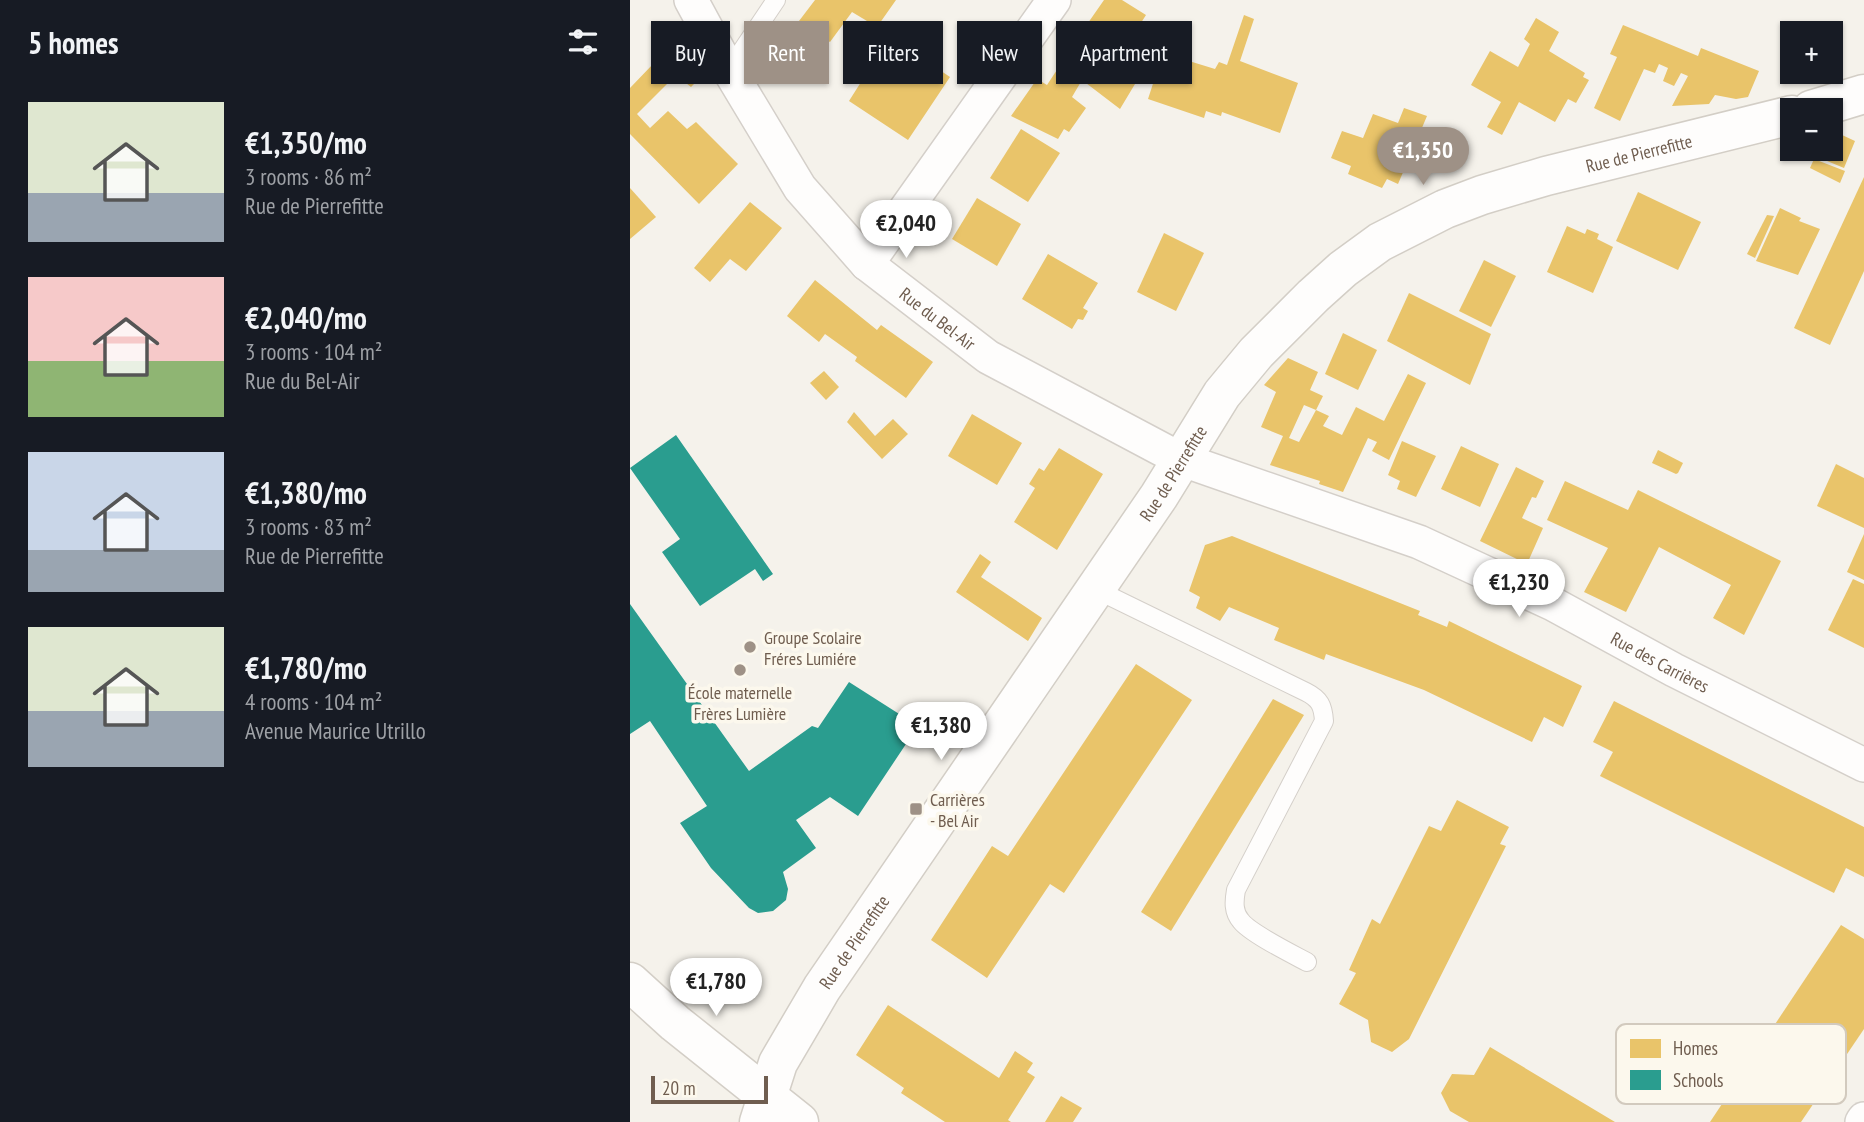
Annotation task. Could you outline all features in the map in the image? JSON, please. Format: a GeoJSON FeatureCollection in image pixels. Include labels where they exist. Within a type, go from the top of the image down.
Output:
{"type":"FeatureCollection","features":[{"type":"Feature","properties":{"kind":"street","name":"Rue du Bel-Air"},"geometry":{"type":"LineString","coordinates":[[691,0],[702,21]]}},
{"type":"Feature","properties":{"kind":"street"},"geometry":{"type":"LineString","coordinates":[[867,264],[1054,0]]}},
{"type":"Feature","properties":{"kind":"street","name":"Rue du Bel-Air"},"geometry":{"type":"LineString","coordinates":[[730,72],[800,188],[867,264],[988,356],[1180,459]]}},
{"type":"Feature","properties":{"kind":"street"},"geometry":{"type":"LineString","coordinates":[[1843,100],[1864,94]]}},
{"type":"Feature","properties":{"kind":"street","name":"Rue de Pierrefitte"},"geometry":{"type":"LineString","coordinates":[[762,1109],[778,1062],[822,988],[1159,496],[1222,394],[1284,324],[1343,269],[1380,242],[1445,209],[1510,186],[1780,118]]}},
{"type":"Feature","properties":{"kind":"street","name":"Rue des Carrières"},"geometry":{"type":"LineString","coordinates":[[1180,459],[1419,542],[1553,604],[1674,670],[1864,765]]}},
{"type":"Feature","properties":{"kind":"street"},"geometry":{"type":"LineString","coordinates":[[630,982],[762,1109],[799,1122]]}},
{"type":"Feature","properties":{"kind":"lane"},"geometry":{"type":"LineString","coordinates":[[730,69],[776,0]]}},
{"type":"Feature","properties":{"kind":"lane"},"geometry":{"type":"LineString","coordinates":[[1095,589],[1306,692],[1321,703],[1324,721],[1236,890],[1234,899],[1234,907],[1242,924],[1307,962]]}},
{"type":"Feature","properties":{"kind":"building: Homes"},"geometry":{"type":"Polygon","coordinates":[[[815,0],[896,0],[881,21],[867,21],[852,12],[830,42],[829,21],[799,21],[815,0]]]}},
{"type":"Feature","properties":{"kind":"building: Homes"},"geometry":{"type":"Polygon","coordinates":[[[1104,0],[1122,0],[1146,15],[1142,21],[1089,21],[1104,0]]]}},
{"type":"Feature","properties":{"kind":"building: Homes"},"geometry":{"type":"Polygon","coordinates":[[[1244,15],[1254,19],[1240,61],[1298,83],[1280,133],[1222,112],[1221,116],[1206,111],[1204,118],[1148,99],[1153,84],[1192,84],[1192,62],[1215,69],[1219,62],[1227,65],[1244,15]]]}},
{"type":"Feature","properties":{"kind":"building: Homes"},"geometry":{"type":"Polygon","coordinates":[[[1536,18],[1559,32],[1549,51],[1585,73],[1583,77],[1589,80],[1576,103],[1568,99],[1555,122],[1519,102],[1502,135],[1487,127],[1501,102],[1471,85],[1490,51],[1518,67],[1530,44],[1524,39],[1536,18]]]}},
{"type":"Feature","properties":{"kind":"building: Homes"},"geometry":{"type":"Polygon","coordinates":[[[1623,25],[1698,56],[1701,48],[1759,71],[1748,97],[1736,99],[1715,95],[1709,104],[1672,106],[1688,76],[1681,73],[1674,86],[1663,81],[1668,68],[1659,64],[1655,73],[1644,69],[1620,121],[1594,108],[1617,57],[1610,54],[1623,25]]]}},
{"type":"Feature","properties":{"kind":"building: Homes"},"geometry":{"type":"Polygon","coordinates":[[[651,66],[651,84],[667,84],[637,114],[650,128],[668,111],[687,129],[696,122],[738,164],[699,204],[630,134],[630,88],[651,66]]]}},
{"type":"Feature","properties":{"kind":"building: Homes"},"geometry":{"type":"Polygon","coordinates":[[[1056,71],[1056,84],[1080,84],[1072,97],[1086,108],[1069,132],[1064,129],[1058,139],[1011,116],[1033,84],[1042,82],[1047,85],[1056,71]]]}},
{"type":"Feature","properties":{"kind":"building: Homes"},"geometry":{"type":"Polygon","coordinates":[[[943,72],[950,77],[908,140],[849,101],[860,84],[943,84],[943,72]]]}},
{"type":"Feature","properties":{"kind":"building: Homes"},"geometry":{"type":"Polygon","coordinates":[[[1087,84],[1135,84],[1120,109],[1087,84]]]}},
{"type":"Feature","properties":{"kind":"building: Homes"},"geometry":{"type":"Polygon","coordinates":[[[1404,108],[1427,116],[1398,184],[1387,179],[1382,188],[1348,174],[1351,166],[1331,158],[1342,131],[1363,138],[1373,114],[1398,123],[1404,108]]]}},
{"type":"Feature","properties":{"kind":"building: Homes"},"geometry":{"type":"Polygon","coordinates":[[[1021,129],[1060,153],[1028,202],[990,178],[1021,129]]]}},
{"type":"Feature","properties":{"kind":"building: Homes"},"geometry":{"type":"Polygon","coordinates":[[[1843,135],[1855,141],[1844,168],[1827,161],[1843,161],[1843,135]]]}},
{"type":"Feature","properties":{"kind":"building: Homes"},"geometry":{"type":"Polygon","coordinates":[[[1813,161],[1819,161],[1845,171],[1840,183],[1810,168],[1813,161]]]}},
{"type":"Feature","properties":{"kind":"building: Homes"},"geometry":{"type":"Polygon","coordinates":[[[1864,177],[1864,271],[1830,345],[1794,328],[1864,177]]]}},
{"type":"Feature","properties":{"kind":"building: Homes"},"geometry":{"type":"Polygon","coordinates":[[[630,188],[656,217],[630,239],[630,188]]]}},
{"type":"Feature","properties":{"kind":"building: Homes"},"geometry":{"type":"Polygon","coordinates":[[[1638,192],[1701,222],[1678,270],[1616,241],[1638,192]]]}},
{"type":"Feature","properties":{"kind":"building: Homes"},"geometry":{"type":"Polygon","coordinates":[[[977,198],[1021,224],[997,266],[952,239],[977,198]]]}},
{"type":"Feature","properties":{"kind":"building: Homes"},"geometry":{"type":"Polygon","coordinates":[[[750,202],[782,228],[746,271],[730,259],[710,282],[694,268],[750,202]]]}},
{"type":"Feature","properties":{"kind":"building: Homes"},"geometry":{"type":"Polygon","coordinates":[[[1780,208],[1801,218],[1799,221],[1820,229],[1798,275],[1756,261],[1780,208]]]}},
{"type":"Feature","properties":{"kind":"building: Homes"},"geometry":{"type":"Polygon","coordinates":[[[1767,215],[1774,216],[1755,258],[1747,254],[1767,215]]]}},
{"type":"Feature","properties":{"kind":"building: Homes"},"geometry":{"type":"Polygon","coordinates":[[[1567,226],[1585,234],[1587,229],[1599,234],[1597,239],[1613,247],[1593,293],[1547,272],[1567,226]]]}},
{"type":"Feature","properties":{"kind":"building: Homes"},"geometry":{"type":"Polygon","coordinates":[[[1164,233],[1204,253],[1176,311],[1137,292],[1164,233]]]}},
{"type":"Feature","properties":{"kind":"building: Homes"},"geometry":{"type":"Polygon","coordinates":[[[1048,254],[1098,283],[1083,308],[1088,311],[1083,320],[1078,319],[1072,329],[1022,299],[1048,254]]]}},
{"type":"Feature","properties":{"kind":"building: Homes"},"geometry":{"type":"Polygon","coordinates":[[[1484,260],[1516,276],[1491,327],[1459,311],[1484,260]]]}},
{"type":"Feature","properties":{"kind":"building: Homes"},"geometry":{"type":"Polygon","coordinates":[[[815,280],[877,330],[881,325],[933,362],[906,398],[855,361],[857,357],[825,334],[819,342],[787,316],[815,280]]]}},
{"type":"Feature","properties":{"kind":"building: Homes"},"geometry":{"type":"Polygon","coordinates":[[[1409,293],[1491,334],[1470,385],[1387,341],[1409,293]]]}},
{"type":"Feature","properties":{"kind":"building: Homes"},"geometry":{"type":"Polygon","coordinates":[[[1343,333],[1377,350],[1358,390],[1325,374],[1343,333]]]}},
{"type":"Feature","properties":{"kind":"building: Homes"},"geometry":{"type":"Polygon","coordinates":[[[1288,358],[1318,372],[1310,390],[1323,396],[1316,410],[1329,416],[1323,426],[1342,435],[1356,407],[1384,421],[1408,374],[1426,383],[1389,460],[1372,451],[1377,442],[1368,438],[1343,492],[1319,484],[1320,481],[1270,465],[1283,436],[1261,427],[1276,392],[1264,385],[1288,358]],[[1304,405],[1289,438],[1299,442],[1316,410],[1304,405]]]}},
{"type":"Feature","properties":{"kind":"building: Homes"},"geometry":{"type":"Polygon","coordinates":[[[824,371],[839,387],[826,400],[810,383],[824,371]]]}},
{"type":"Feature","properties":{"kind":"building: Homes"},"geometry":{"type":"Polygon","coordinates":[[[854,412],[875,436],[893,419],[908,434],[882,459],[847,422],[854,412]]]}},
{"type":"Feature","properties":{"kind":"building: Homes"},"geometry":{"type":"Polygon","coordinates":[[[972,414],[1022,443],[997,485],[948,456],[972,414]]]}},
{"type":"Feature","properties":{"kind":"building: Homes"},"geometry":{"type":"Polygon","coordinates":[[[1402,441],[1436,456],[1416,497],[1397,489],[1400,481],[1388,475],[1402,441]]]}},
{"type":"Feature","properties":{"kind":"building: Homes"},"geometry":{"type":"Polygon","coordinates":[[[1461,446],[1499,464],[1480,507],[1441,489],[1461,446]]]}},
{"type":"Feature","properties":{"kind":"building: Homes"},"geometry":{"type":"Polygon","coordinates":[[[1059,448],[1103,474],[1057,550],[1014,522],[1035,488],[1029,484],[1039,468],[1044,471],[1059,448]]]}},
{"type":"Feature","properties":{"kind":"building: Homes"},"geometry":{"type":"Polygon","coordinates":[[[1658,450],[1683,463],[1678,473],[1652,463],[1658,450]]]}},
{"type":"Feature","properties":{"kind":"building: Homes"},"geometry":{"type":"Polygon","coordinates":[[[1836,464],[1864,478],[1864,528],[1817,506],[1836,464]]]}},
{"type":"Feature","properties":{"kind":"building: Homes"},"geometry":{"type":"Polygon","coordinates":[[[1516,467],[1544,481],[1536,498],[1532,497],[1522,518],[1543,528],[1527,564],[1480,541],[1516,467]]]}},
{"type":"Feature","properties":{"kind":"building: Homes"},"geometry":{"type":"Polygon","coordinates":[[[1565,481],[1628,510],[1638,490],[1781,561],[1744,635],[1713,618],[1731,585],[1659,547],[1626,612],[1584,592],[1608,548],[1547,520],[1565,481]]]}},
{"type":"Feature","properties":{"kind":"building: Homes"},"geometry":{"type":"Polygon","coordinates":[[[1864,534],[1864,580],[1847,572],[1864,534]]]}},
{"type":"Feature","properties":{"kind":"building: Homes"},"geometry":{"type":"Polygon","coordinates":[[[1232,536],[1420,611],[1418,615],[1447,627],[1449,621],[1582,686],[1563,727],[1544,717],[1532,742],[1424,690],[1326,654],[1324,660],[1274,640],[1279,628],[1229,607],[1220,621],[1196,608],[1200,597],[1189,591],[1205,545],[1232,536]]]}},
{"type":"Feature","properties":{"kind":"building: Homes"},"geometry":{"type":"Polygon","coordinates":[[[980,554],[991,562],[981,577],[1042,618],[1028,641],[956,592],[980,554]]]}},
{"type":"Feature","properties":{"kind":"building: Homes"},"geometry":{"type":"Polygon","coordinates":[[[1853,579],[1864,584],[1864,648],[1828,630],[1853,579]]]}},
{"type":"Feature","properties":{"kind":"building: Homes"},"geometry":{"type":"Polygon","coordinates":[[[1136,664],[1192,700],[1064,893],[1050,884],[987,978],[931,940],[992,846],[1008,856],[1136,664]]]}},
{"type":"Feature","properties":{"kind":"building: Homes"},"geometry":{"type":"Polygon","coordinates":[[[1273,699],[1304,715],[1171,931],[1141,912],[1273,699]]]}},
{"type":"Feature","properties":{"kind":"building: Homes"},"geometry":{"type":"Polygon","coordinates":[[[1614,701],[1864,827],[1864,877],[1846,868],[1834,893],[1600,776],[1613,752],[1593,742],[1614,701]]]}},
{"type":"Feature","properties":{"kind":"building: Homes"},"geometry":{"type":"Polygon","coordinates":[[[1457,800],[1509,827],[1500,844],[1506,846],[1409,1039],[1392,1052],[1371,1042],[1368,1020],[1339,1004],[1356,973],[1349,970],[1372,919],[1380,924],[1429,826],[1441,831],[1457,800]]]}},
{"type":"Feature","properties":{"kind":"building: Homes"},"geometry":{"type":"Polygon","coordinates":[[[1841,925],[1864,939],[1864,1029],[1846,1056],[1846,1024],[1775,1024],[1841,925]]]}},
{"type":"Feature","properties":{"kind":"building: Homes"},"geometry":{"type":"Polygon","coordinates":[[[888,1005],[999,1078],[1015,1051],[1033,1063],[1027,1072],[1035,1077],[1008,1120],[1011,1122],[945,1122],[901,1093],[904,1088],[856,1055],[888,1005]]]}},
{"type":"Feature","properties":{"kind":"building: Homes"},"geometry":{"type":"Polygon","coordinates":[[[1490,1047],[1615,1122],[1469,1122],[1450,1111],[1441,1093],[1452,1074],[1474,1075],[1490,1047]]]}},
{"type":"Feature","properties":{"kind":"building: Homes"},"geometry":{"type":"Polygon","coordinates":[[[1061,1096],[1082,1108],[1073,1122],[1045,1122],[1061,1096]]]}},
{"type":"Feature","properties":{"kind":"building: Homes"},"geometry":{"type":"Polygon","coordinates":[[[1722,1104],[1813,1104],[1801,1122],[1710,1122],[1722,1104]]]}},
{"type":"Feature","properties":{"kind":"building: Schools"},"geometry":{"type":"Polygon","coordinates":[[[676,435],[773,574],[763,581],[755,569],[700,606],[662,552],[680,539],[630,468],[676,435]]]}},
{"type":"Feature","properties":{"kind":"building: Schools"},"geometry":{"type":"Polygon","coordinates":[[[630,604],[749,771],[812,726],[818,728],[849,682],[918,726],[858,816],[830,797],[796,820],[816,848],[783,872],[788,889],[786,900],[773,911],[758,913],[749,908],[711,868],[680,823],[707,806],[650,721],[630,734],[630,604]]]}},
{"type":"Feature","properties":{"kind":"place","name":"Groupe Scolaire Fréres Lumiére"},"geometry":{"type":"Point","coordinates":[750,647]}},
{"type":"Feature","properties":{"kind":"place","name":"École maternelle Frères Lumière"},"geometry":{"type":"Point","coordinates":[740,670]}},
{"type":"Feature","properties":{"kind":"place","name":"Carrières - Bel Air"},"geometry":{"type":"Point","coordinates":[916,809]}}]}
